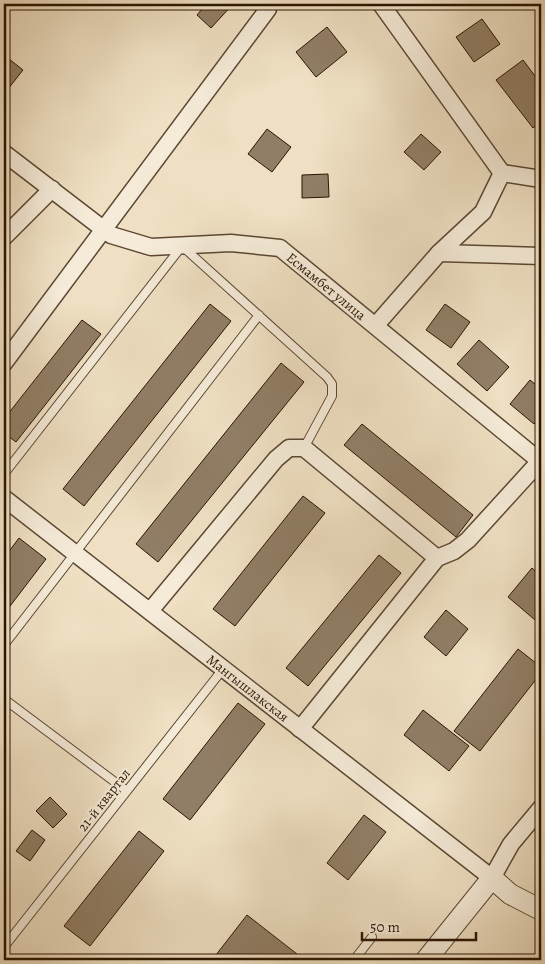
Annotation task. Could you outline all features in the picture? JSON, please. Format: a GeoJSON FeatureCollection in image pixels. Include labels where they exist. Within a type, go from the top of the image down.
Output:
{"type":"FeatureCollection","features":[{"type":"Feature","properties":{"kind":"street"},"geometry":{"type":"LineString","coordinates":[[381,4],[502,173],[541,179]]}},
{"type":"Feature","properties":{"kind":"street"},"geometry":{"type":"LineString","coordinates":[[4,364],[267,6]]}},
{"type":"Feature","properties":{"kind":"street","name":"Есмамбет улица"},"geometry":{"type":"LineString","coordinates":[[4,153],[111,235],[151,247],[230,243],[280,248],[541,461]]}},
{"type":"Feature","properties":{"kind":"street"},"geometry":{"type":"LineString","coordinates":[[376,326],[439,253],[483,212],[502,173]]}},
{"type":"Feature","properties":{"kind":"street"},"geometry":{"type":"LineString","coordinates":[[4,237],[52,189]]}},
{"type":"Feature","properties":{"kind":"street"},"geometry":{"type":"LineString","coordinates":[[439,253],[541,256]]}},
{"type":"Feature","properties":{"kind":"street"},"geometry":{"type":"LineString","coordinates":[[150,611],[276,459],[289,448],[304,448],[437,558]]}},
{"type":"Feature","properties":{"kind":"street"},"geometry":{"type":"LineString","coordinates":[[300,728],[437,558],[454,551],[468,540],[541,461]]}},
{"type":"Feature","properties":{"kind":"street","name":"Мангышлакская"},"geometry":{"type":"LineString","coordinates":[[4,498],[492,878]]}},
{"type":"Feature","properties":{"kind":"street"},"geometry":{"type":"LineString","coordinates":[[426,960],[492,878],[511,844],[541,808]]}},
{"type":"Feature","properties":{"kind":"street"},"geometry":{"type":"LineString","coordinates":[[492,878],[510,894],[541,910]]}},
{"type":"Feature","properties":{"kind":"lane"},"geometry":{"type":"LineString","coordinates":[[4,474],[182,246],[327,377],[332,384],[332,396],[304,448]]}},
{"type":"Feature","properties":{"kind":"lane"},"geometry":{"type":"LineString","coordinates":[[4,645],[259,316]]}},
{"type":"Feature","properties":{"kind":"lane","name":"21-й квартал"},"geometry":{"type":"LineString","coordinates":[[4,947],[223,669]]}},
{"type":"Feature","properties":{"kind":"lane"},"geometry":{"type":"LineString","coordinates":[[4,699],[127,791]]}},
{"type":"Feature","properties":{"kind":"lane"},"geometry":{"type":"LineString","coordinates":[[354,960],[372,937]]}},
{"type":"Feature","properties":{"kind":"building"},"geometry":{"type":"Polygon","coordinates":[[[197,4],[233,4],[211,28],[197,15],[202,9],[197,4]]]}},
{"type":"Feature","properties":{"kind":"building"},"geometry":{"type":"Polygon","coordinates":[[[482,19],[500,44],[474,62],[456,37],[482,19]]]}},
{"type":"Feature","properties":{"kind":"building"},"geometry":{"type":"Polygon","coordinates":[[[327,27],[347,52],[316,77],[296,52],[327,27]]]}},
{"type":"Feature","properties":{"kind":"building"},"geometry":{"type":"Polygon","coordinates":[[[4,55],[23,70],[4,94],[4,55]]]}},
{"type":"Feature","properties":{"kind":"building"},"geometry":{"type":"Polygon","coordinates":[[[523,60],[541,84],[541,122],[533,128],[496,80],[523,60]]]}},
{"type":"Feature","properties":{"kind":"building"},"geometry":{"type":"Polygon","coordinates":[[[267,129],[291,147],[272,172],[248,154],[267,129]]]}},
{"type":"Feature","properties":{"kind":"building"},"geometry":{"type":"Polygon","coordinates":[[[421,134],[441,152],[424,170],[404,152],[421,134]]]}},
{"type":"Feature","properties":{"kind":"building"},"geometry":{"type":"Polygon","coordinates":[[[328,174],[329,197],[302,198],[302,175],[328,174]]]}},
{"type":"Feature","properties":{"kind":"building"},"geometry":{"type":"Polygon","coordinates":[[[210,304],[231,321],[84,506],[63,489],[210,304]]]}},
{"type":"Feature","properties":{"kind":"building"},"geometry":{"type":"Polygon","coordinates":[[[445,304],[470,322],[451,348],[426,330],[445,304]]]}},
{"type":"Feature","properties":{"kind":"building"},"geometry":{"type":"Polygon","coordinates":[[[82,320],[101,334],[16,442],[4,433],[4,419],[82,320]]]}},
{"type":"Feature","properties":{"kind":"building"},"geometry":{"type":"Polygon","coordinates":[[[479,340],[509,367],[487,391],[457,364],[479,340]]]}},
{"type":"Feature","properties":{"kind":"building"},"geometry":{"type":"Polygon","coordinates":[[[281,363],[304,382],[158,562],[136,544],[281,363]]]}},
{"type":"Feature","properties":{"kind":"building"},"geometry":{"type":"Polygon","coordinates":[[[530,380],[541,389],[541,415],[534,424],[510,404],[530,380]]]}},
{"type":"Feature","properties":{"kind":"building"},"geometry":{"type":"Polygon","coordinates":[[[362,424],[473,515],[456,537],[344,445],[362,424]]]}},
{"type":"Feature","properties":{"kind":"building"},"geometry":{"type":"Polygon","coordinates":[[[303,496],[325,513],[235,626],[213,609],[303,496]]]}},
{"type":"Feature","properties":{"kind":"building"},"geometry":{"type":"Polygon","coordinates":[[[19,538],[46,559],[4,614],[4,558],[19,538]]]}},
{"type":"Feature","properties":{"kind":"building"},"geometry":{"type":"Polygon","coordinates":[[[379,555],[401,573],[308,686],[286,668],[379,555]]]}},
{"type":"Feature","properties":{"kind":"building"},"geometry":{"type":"Polygon","coordinates":[[[532,568],[541,576],[541,625],[508,597],[532,568]]]}},
{"type":"Feature","properties":{"kind":"building"},"geometry":{"type":"Polygon","coordinates":[[[446,610],[468,629],[446,656],[424,637],[446,610]]]}},
{"type":"Feature","properties":{"kind":"building"},"geometry":{"type":"Polygon","coordinates":[[[518,649],[541,667],[541,673],[480,751],[454,731],[518,649]]]}},
{"type":"Feature","properties":{"kind":"building"},"geometry":{"type":"Polygon","coordinates":[[[238,703],[265,724],[190,820],[163,799],[238,703]]]}},
{"type":"Feature","properties":{"kind":"building"},"geometry":{"type":"Polygon","coordinates":[[[423,710],[469,746],[449,771],[404,735],[423,710]]]}},
{"type":"Feature","properties":{"kind":"building"},"geometry":{"type":"Polygon","coordinates":[[[50,797],[67,814],[53,828],[36,811],[50,797]]]}},
{"type":"Feature","properties":{"kind":"building"},"geometry":{"type":"Polygon","coordinates":[[[364,815],[386,832],[348,880],[327,863],[364,815]]]}},
{"type":"Feature","properties":{"kind":"building"},"geometry":{"type":"Polygon","coordinates":[[[32,830],[45,840],[30,861],[16,851],[32,830]]]}},
{"type":"Feature","properties":{"kind":"building"},"geometry":{"type":"Polygon","coordinates":[[[139,831],[164,851],[90,946],[64,926],[139,831]]]}},
{"type":"Feature","properties":{"kind":"building"},"geometry":{"type":"Polygon","coordinates":[[[247,915],[297,954],[293,960],[259,960],[251,954],[246,960],[212,960],[247,915]]]}}]}
